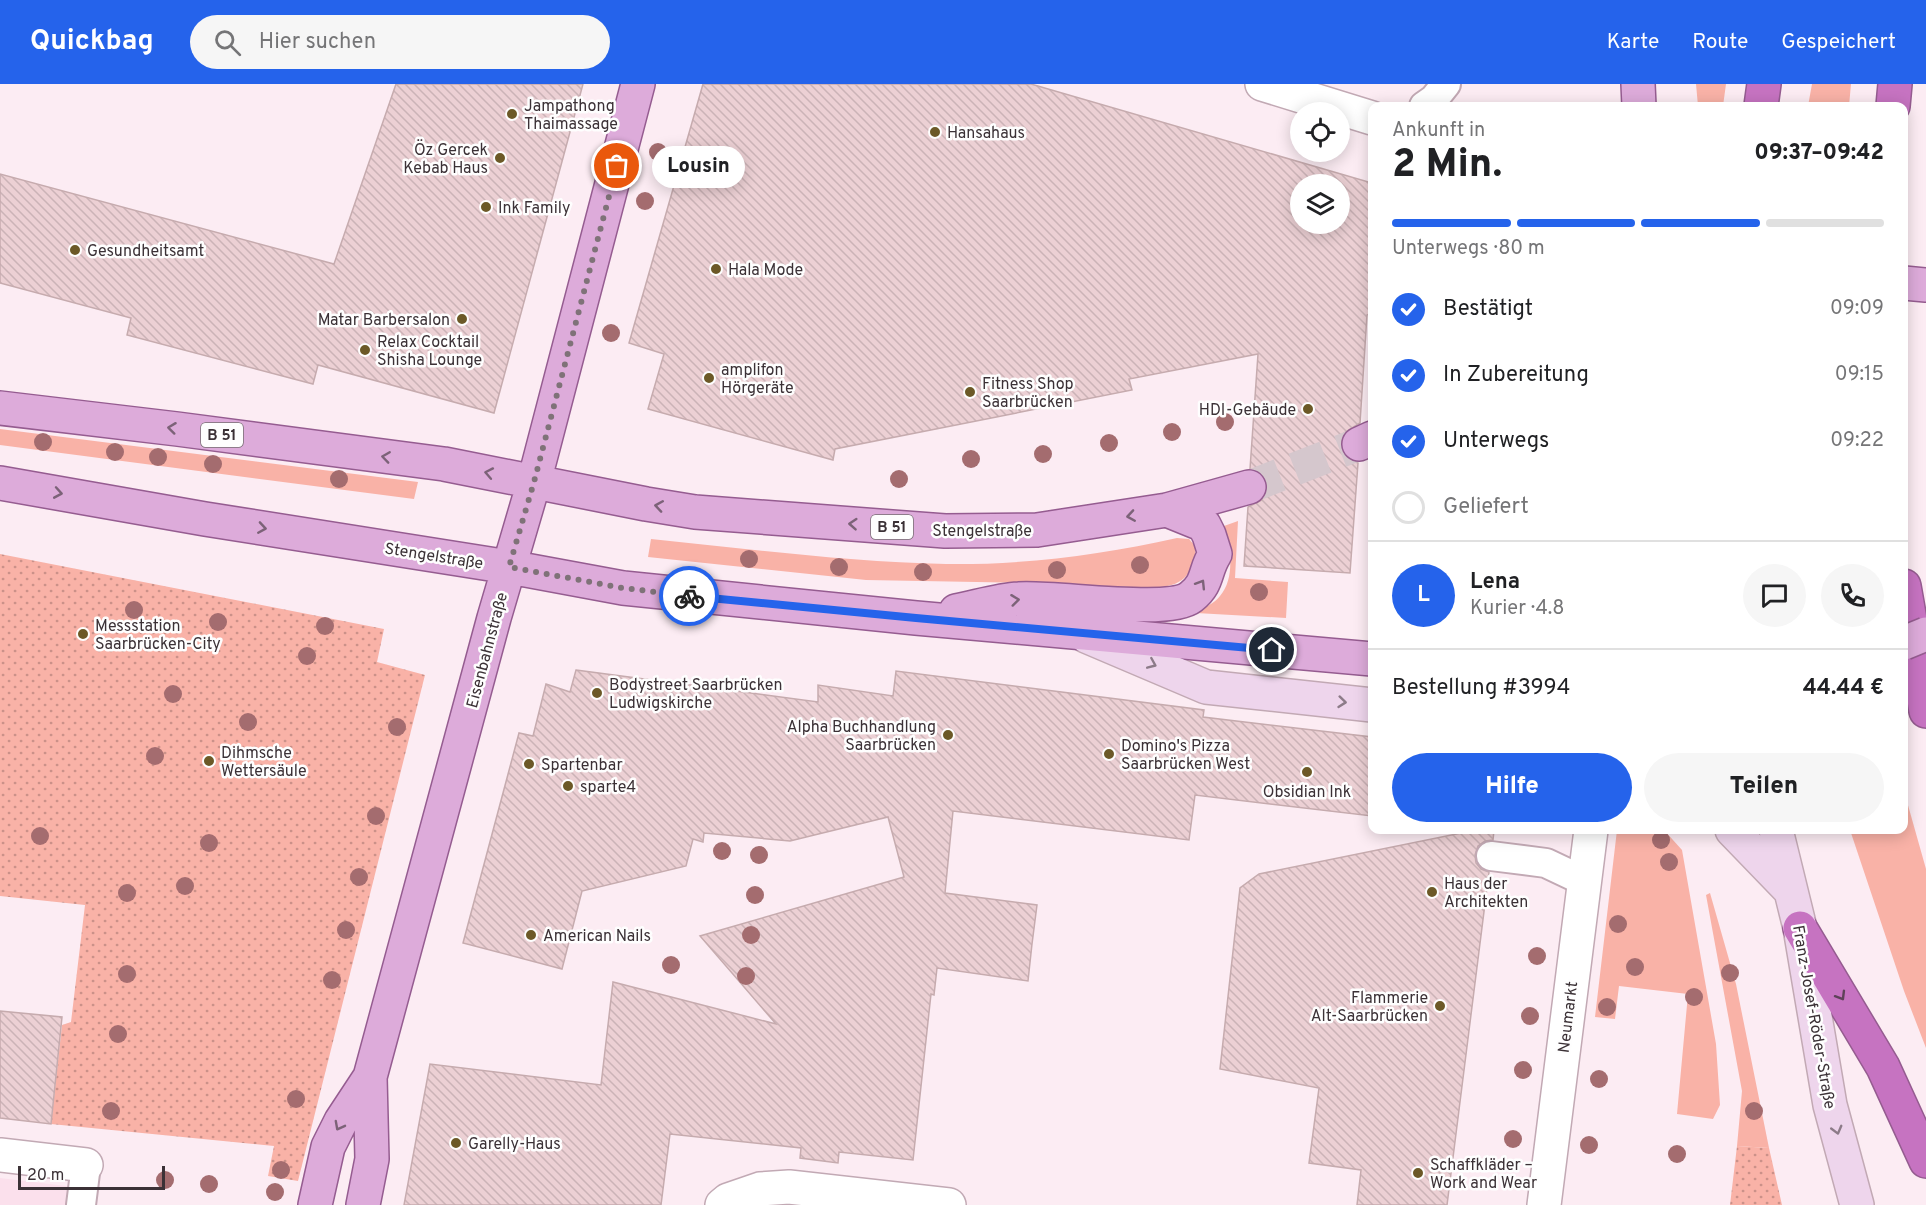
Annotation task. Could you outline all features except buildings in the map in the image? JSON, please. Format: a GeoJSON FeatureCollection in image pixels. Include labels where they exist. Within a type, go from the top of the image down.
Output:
{"type":"FeatureCollection","features":[{"type":"Feature","properties":{"kind":"highway"},"geometry":{"type":"LineString","coordinates":[[1762,102],[1764,84]]}},
{"type":"Feature","properties":{"kind":"highway"},"geometry":{"type":"LineString","coordinates":[[1893,102],[1894,84]]}},
{"type":"Feature","properties":{"kind":"highway"},"geometry":{"type":"LineString","coordinates":[[1908,609],[1926,711]]}},
{"type":"Feature","properties":{"kind":"highway"},"geometry":{"type":"LineString","coordinates":[[1800,928],[1883,1067],[1926,1161]]}},
{"type":"Feature","properties":{"kind":"main road","name":"Eisenbahnstraße"},"geometry":{"type":"LineString","coordinates":[[363,1205],[372,1159],[370,1077],[534,482],[638,84]]}},
{"type":"Feature","properties":{"kind":"main road"},"geometry":{"type":"LineString","coordinates":[[1638,84],[1639,102]]}},
{"type":"Feature","properties":{"kind":"main road"},"geometry":{"type":"LineString","coordinates":[[1908,284],[1926,285]]}},
{"type":"Feature","properties":{"kind":"main road","name":"Stengelstraße"},"geometry":{"type":"LineString","coordinates":[[0,408],[444,464],[695,512],[945,531],[1037,530],[1167,510],[1249,487]]}},
{"type":"Feature","properties":{"kind":"main road","name":"Stengelstraße"},"geometry":{"type":"LineString","coordinates":[[0,483],[623,588],[916,618],[1368,659]]}},
{"type":"Feature","properties":{"kind":"main road"},"geometry":{"type":"LineString","coordinates":[[916,618],[1019,599],[1165,605],[1189,599],[1204,585],[1215,554],[1204,525],[1167,510]]}},
{"type":"Feature","properties":{"kind":"main road"},"geometry":{"type":"LineString","coordinates":[[1908,631],[1926,631]]}},
{"type":"Feature","properties":{"kind":"main road"},"geometry":{"type":"LineString","coordinates":[[1908,641],[1926,631]]}},
{"type":"Feature","properties":{"kind":"main road","name":"Eisenbahnstraße"},"geometry":{"type":"LineString","coordinates":[[315,1205],[328,1147],[341,1121],[370,1077]]}},
{"type":"Feature","properties":{"kind":"street"},"geometry":{"type":"LineString","coordinates":[[1262,84],[1368,117]]}},
{"type":"Feature","properties":{"kind":"street"},"geometry":{"type":"LineString","coordinates":[[1079,633],[1206,687],[1368,705]]}},
{"type":"Feature","properties":{"kind":"street","name":"Neumarkt"},"geometry":{"type":"LineString","coordinates":[[1544,1205],[1590,834]]}},
{"type":"Feature","properties":{"kind":"street"},"geometry":{"type":"LineString","coordinates":[[1736,834],[1790,890]]}},
{"type":"Feature","properties":{"kind":"street","name":"Franz-Josef-Röder-Straße"},"geometry":{"type":"LineString","coordinates":[[1777,834],[1800,928],[1830,1106],[1857,1205]]}},
{"type":"Feature","properties":{"kind":"street"},"geometry":{"type":"LineString","coordinates":[[0,1155],[86,1165]]}},
{"type":"Feature","properties":{"kind":"street"},"geometry":{"type":"LineString","coordinates":[[722,1205],[728,1200],[760,1189],[789,1187],[949,1205]]}},
{"type":"Feature","properties":{"kind":"lane"},"geometry":{"type":"LineString","coordinates":[[1430,102],[1446,84]]}},
{"type":"Feature","properties":{"kind":"lane"},"geometry":{"type":"LineString","coordinates":[[1491,856],[1545,863],[1584,882]]}},
{"type":"Feature","properties":{"kind":"lane"},"geometry":{"type":"LineString","coordinates":[[81,1205],[86,1165]]}},
{"type":"Feature","properties":{"kind":"shaded area"},"geometry":{"type":"Polygon","coordinates":[[[1696,84],[1726,84],[1724,102],[1698,102],[1696,84]]]}},
{"type":"Feature","properties":{"kind":"shaded area"},"geometry":{"type":"Polygon","coordinates":[[[1812,84],[1851,84],[1849,102],[1809,102],[1812,84]]]}},
{"type":"Feature","properties":{"kind":"shaded area"},"geometry":{"type":"Polygon","coordinates":[[[0,429],[418,482],[414,499],[0,445],[0,429]]]}},
{"type":"Feature","properties":{"kind":"shaded area"},"geometry":{"type":"Polygon","coordinates":[[[1238,521],[1235,578],[1288,582],[1286,618],[1196,613],[1215,601],[1225,588],[1230,562],[1224,526],[1238,521]]]}},
{"type":"Feature","properties":{"kind":"shaded area"},"geometry":{"type":"Polygon","coordinates":[[[1177,538],[1189,539],[1196,547],[1189,573],[1172,585],[1153,588],[866,580],[648,557],[651,539],[835,558],[909,563],[1004,563],[1062,558],[1177,538]]]}},
{"type":"Feature","properties":{"kind":"shaded area"},"geometry":{"type":"Polygon","coordinates":[[[0,554],[384,629],[377,662],[425,675],[298,1181],[268,1176],[274,1146],[51,1124],[62,1025],[71,1022],[85,905],[0,896],[0,554]]]}},
{"type":"Feature","properties":{"kind":"shaded area"},"geometry":{"type":"Polygon","coordinates":[[[1908,805],[1926,869],[1926,1048],[1904,991],[1851,834],[1908,834],[1908,805]]]}},
{"type":"Feature","properties":{"kind":"shaded area"},"geometry":{"type":"Polygon","coordinates":[[[1617,834],[1668,834],[1682,850],[1716,1044],[1720,1105],[1713,1119],[1677,1114],[1688,994],[1619,986],[1615,1019],[1595,1017],[1617,834]]]}},
{"type":"Feature","properties":{"kind":"shaded area"},"geometry":{"type":"Polygon","coordinates":[[[1710,893],[1736,984],[1769,1148],[1737,1146],[1742,1091],[1706,895],[1710,893]]]}},
{"type":"Feature","properties":{"kind":"shaded area"},"geometry":{"type":"Polygon","coordinates":[[[1737,1146],[1769,1148],[1782,1205],[1730,1205],[1737,1146]]]}},
{"type":"Feature","properties":{"kind":"shaded area"},"geometry":{"type":"Polygon","coordinates":[[[0,1178],[83,1188],[81,1205],[0,1205],[0,1178]]]}},
{"type":"Feature","properties":{"kind":"tunnel"},"geometry":{"type":"LineString","coordinates":[[1249,487],[1359,444]]}},
{"type":"Feature","properties":{"kind":"way so far"},"geometry":{"type":"LineString","coordinates":[[617,166],[534,482],[509,567],[623,588],[689,596]]}},
{"type":"Feature","properties":{"kind":"place","name":"Jampathong Thaimassage"},"geometry":{"type":"Point","coordinates":[512,114]}},
{"type":"Feature","properties":{"kind":"place","name":"Hansahaus"},"geometry":{"type":"Point","coordinates":[935,132]}},
{"type":"Feature","properties":{"kind":"place","name":"Öz Gercek Kebab Haus"},"geometry":{"type":"Point","coordinates":[500,158]}},
{"type":"Feature","properties":{"kind":"place","name":"Lousin"},"geometry":{"type":"Point","coordinates":[617,166]}},
{"type":"Feature","properties":{"kind":"place","name":"Ink Family"},"geometry":{"type":"Point","coordinates":[486,207]}},
{"type":"Feature","properties":{"kind":"place","name":"Gesundheitsamt"},"geometry":{"type":"Point","coordinates":[75,250]}},
{"type":"Feature","properties":{"kind":"place","name":"Hala Mode"},"geometry":{"type":"Point","coordinates":[716,269]}},
{"type":"Feature","properties":{"kind":"place","name":"Matar Barbersalon"},"geometry":{"type":"Point","coordinates":[462,319]}},
{"type":"Feature","properties":{"kind":"place","name":"Relax Cocktail Shisha Lounge"},"geometry":{"type":"Point","coordinates":[365,350]}},
{"type":"Feature","properties":{"kind":"place","name":"amplifon Hörgeräte"},"geometry":{"type":"Point","coordinates":[709,378]}},
{"type":"Feature","properties":{"kind":"place","name":"Fitness Shop Saarbrücken"},"geometry":{"type":"Point","coordinates":[970,392]}},
{"type":"Feature","properties":{"kind":"place","name":"HDI-Gebäude"},"geometry":{"type":"Point","coordinates":[1308,409]}},
{"type":"Feature","properties":{"kind":"place","name":"Messstation Saarbrücken-City"},"geometry":{"type":"Point","coordinates":[83,634]}},
{"type":"Feature","properties":{"kind":"place","name":"Bodystreet Saarbrücken Ludwigskirche"},"geometry":{"type":"Point","coordinates":[597,693]}},
{"type":"Feature","properties":{"kind":"place","name":"Alpha Buchhandlung Saarbrücken"},"geometry":{"type":"Point","coordinates":[948,735]}},
{"type":"Feature","properties":{"kind":"place","name":"Domino's Pizza Saarbrücken West"},"geometry":{"type":"Point","coordinates":[1109,754]}},
{"type":"Feature","properties":{"kind":"place","name":"Dihmsche Wettersäule"},"geometry":{"type":"Point","coordinates":[209,761]}},
{"type":"Feature","properties":{"kind":"place","name":"Spartenbar"},"geometry":{"type":"Point","coordinates":[529,764]}},
{"type":"Feature","properties":{"kind":"place","name":"Obsidian Ink"},"geometry":{"type":"Point","coordinates":[1307,772]}},
{"type":"Feature","properties":{"kind":"place","name":"sparte4"},"geometry":{"type":"Point","coordinates":[568,786]}},
{"type":"Feature","properties":{"kind":"place","name":"Haus der Architekten"},"geometry":{"type":"Point","coordinates":[1432,892]}},
{"type":"Feature","properties":{"kind":"place","name":"American Nails"},"geometry":{"type":"Point","coordinates":[531,935]}},
{"type":"Feature","properties":{"kind":"place","name":"Flammerie Alt-Saarbrücken"},"geometry":{"type":"Point","coordinates":[1440,1006]}},
{"type":"Feature","properties":{"kind":"place","name":"Garelly-Haus"},"geometry":{"type":"Point","coordinates":[456,1143]}},
{"type":"Feature","properties":{"kind":"place","name":"Schaffkläder – Work and Wear"},"geometry":{"type":"Point","coordinates":[1418,1173]}},
{"type":"Feature","properties":{"kind":"route"},"geometry":{"type":"LineString","coordinates":[[689,596],[1272,650]]}}]}
